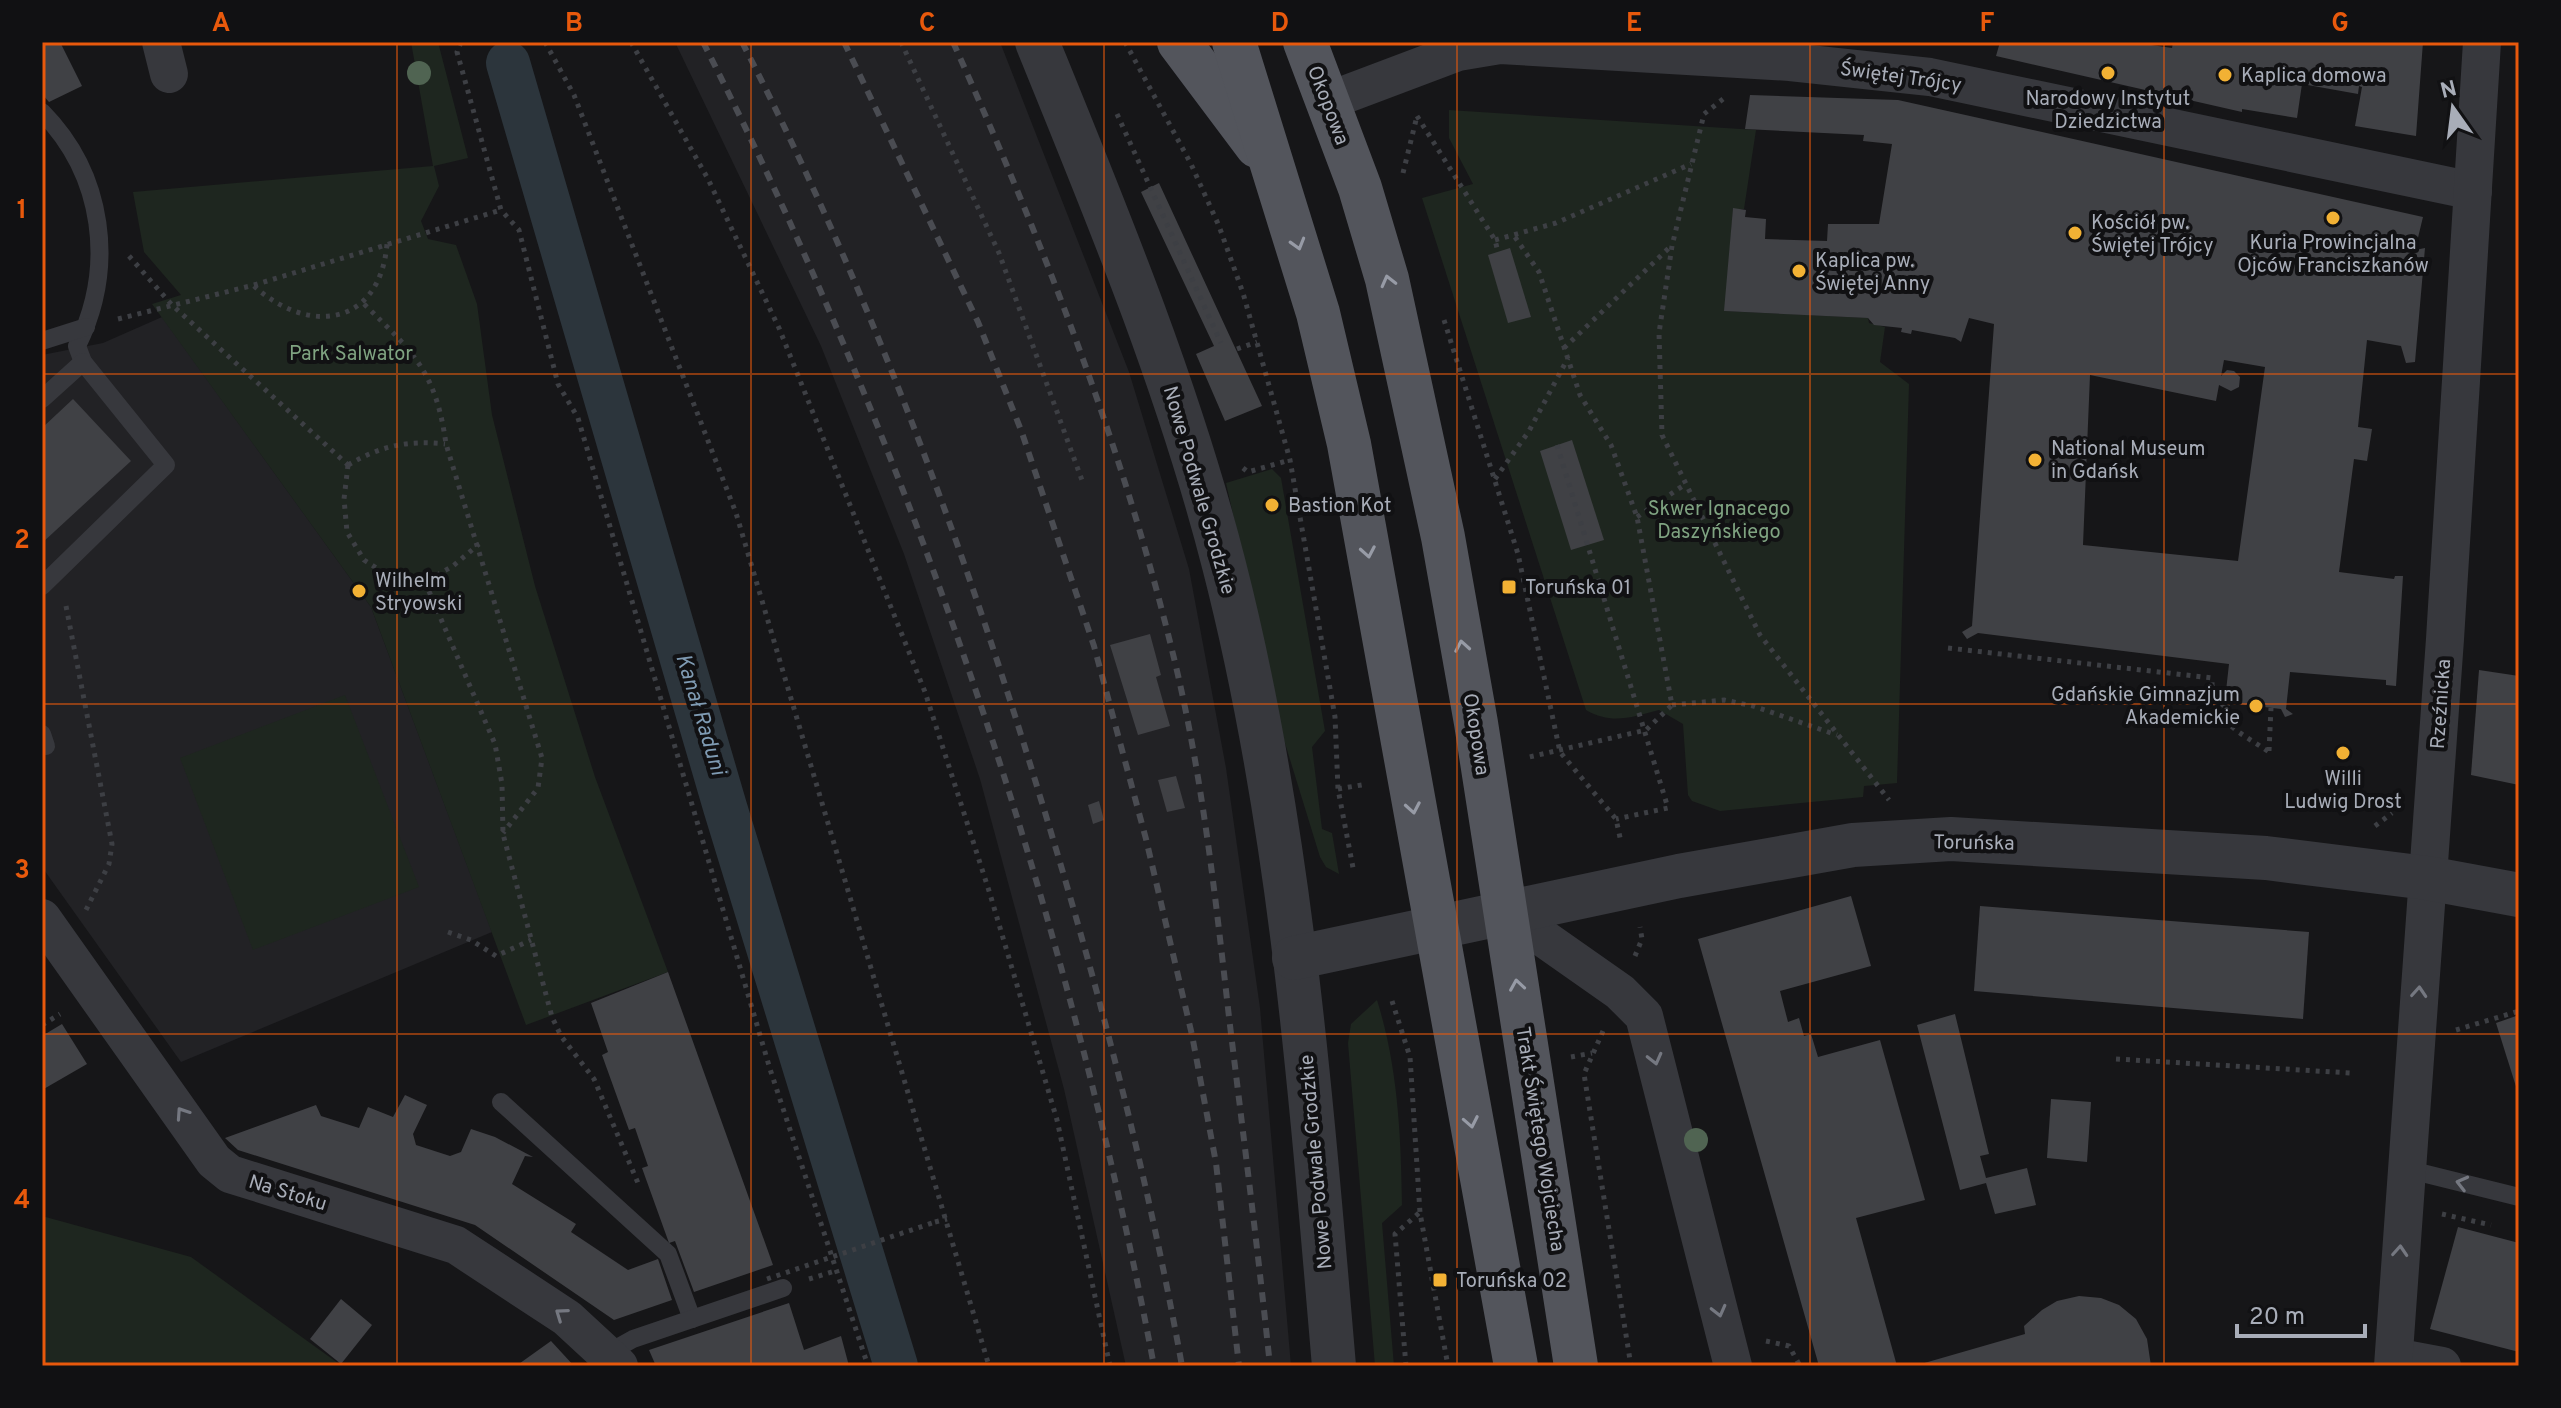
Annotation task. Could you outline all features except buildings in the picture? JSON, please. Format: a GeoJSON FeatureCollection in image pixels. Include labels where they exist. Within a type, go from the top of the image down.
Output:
{"type":"FeatureCollection","features":[{"type":"Feature","properties":{"kind":"main road"},"geometry":{"type":"LineString","coordinates":[[1179,42],[1276,170]]}},
{"type":"Feature","properties":{"kind":"main road"},"geometry":{"type":"LineString","coordinates":[[1234,42],[1318,313],[1349,444],[1434,928],[1516,1366]]}},
{"type":"Feature","properties":{"kind":"main road","name":"Okopowa"},"geometry":{"type":"LineString","coordinates":[[1305,42],[1360,188],[1406,357],[1471,692],[1506,912]]}},
{"type":"Feature","properties":{"kind":"main road","name":"Trakt Świętego Wojciecha"},"geometry":{"type":"LineString","coordinates":[[1506,912],[1576,1366]]}},
{"type":"Feature","properties":{"kind":"street","name":"Nowe Podwale Grodzkie"},"geometry":{"type":"LineString","coordinates":[[1037,42],[1156,340],[1224,563],[1249,669],[1294,958],[1334,1366]]}},
{"type":"Feature","properties":{"kind":"street","name":"Rzeźnicka"},"geometry":{"type":"LineString","coordinates":[[2394,1361],[2482,42]]}},
{"type":"Feature","properties":{"kind":"street","name":"Świętej Trójcy"},"geometry":{"type":"LineString","coordinates":[[1328,101],[1458,52],[1500,45],[1741,50],[1930,77],[2473,191]]}},
{"type":"Feature","properties":{"kind":"street","name":"Toruńska"},"geometry":{"type":"LineString","coordinates":[[1434,928],[1679,876],[1853,845],[1951,839],[2266,858],[2427,878],[2519,895]]}},
{"type":"Feature","properties":{"kind":"street"},"geometry":{"type":"LineString","coordinates":[[1506,912],[1620,992],[1644,1016],[1733,1366]]}},
{"type":"Feature","properties":{"kind":"street","name":"Na Stoku"},"geometry":{"type":"LineString","coordinates":[[60,918],[214,1161],[230,1174],[456,1245],[567,1318],[613,1360]]}},
{"type":"Feature","properties":{"kind":"street"},"geometry":{"type":"LineString","coordinates":[[1294,958],[1434,928]]}},
{"type":"Feature","properties":{"kind":"street"},"geometry":{"type":"LineString","coordinates":[[2394,1361],[2442,1366]]}},
{"type":"Feature","properties":{"kind":"lane"},"geometry":{"type":"LineString","coordinates":[[42,112],[63,133],[79,158],[100,222],[99,273],[80,354],[42,399]]}},
{"type":"Feature","properties":{"kind":"lane"},"geometry":{"type":"LineString","coordinates":[[42,341],[86,327]]}},
{"type":"Feature","properties":{"kind":"lane"},"geometry":{"type":"LineString","coordinates":[[42,586],[166,465],[80,354]]}},
{"type":"Feature","properties":{"kind":"lane"},"geometry":{"type":"LineString","coordinates":[[501,1102],[668,1254],[692,1319]]}},
{"type":"Feature","properties":{"kind":"lane"},"geometry":{"type":"LineString","coordinates":[[2406,1169],[2519,1197]]}},
{"type":"Feature","properties":{"kind":"lane"},"geometry":{"type":"LineString","coordinates":[[613,1360],[633,1339],[692,1319],[775,1284]]}},
{"type":"Feature","properties":{"kind":"path"},"geometry":{"type":"LineString","coordinates":[[461,42],[457,52],[501,210],[519,230],[558,384],[578,418],[770,1069],[868,1366]]}},
{"type":"Feature","properties":{"kind":"path"},"geometry":{"type":"LineString","coordinates":[[545,42],[574,95],[736,513],[989,1366]]}},
{"type":"Feature","properties":{"kind":"path"},"geometry":{"type":"LineString","coordinates":[[631,42],[708,179],[779,328],[925,692],[990,894],[1057,1120],[1110,1366]]}},
{"type":"Feature","properties":{"kind":"path"},"geometry":{"type":"LineString","coordinates":[[901,42],[999,253],[1083,483]]}},
{"type":"Feature","properties":{"kind":"path"},"geometry":{"type":"LineString","coordinates":[[1125,42],[1191,164],[1219,226],[1257,342],[1290,460],[1335,717],[1338,789],[1354,873]]}},
{"type":"Feature","properties":{"kind":"path"},"geometry":{"type":"LineString","coordinates":[[1741,50],[1729,93],[1704,114],[1672,246],[1659,333],[1658,383],[1662,435],[1760,635],[1890,802]]}},
{"type":"Feature","properties":{"kind":"path"},"geometry":{"type":"LineString","coordinates":[[1110,99],[1221,343]]}},
{"type":"Feature","properties":{"kind":"path"},"geometry":{"type":"LineString","coordinates":[[1400,183],[1417,116],[1495,240],[1498,252]]}},
{"type":"Feature","properties":{"kind":"path"},"geometry":{"type":"LineString","coordinates":[[1495,240],[1515,237],[1692,164]]}},
{"type":"Feature","properties":{"kind":"path"},"geometry":{"type":"LineString","coordinates":[[138,313],[254,285],[501,210]]}},
{"type":"Feature","properties":{"kind":"path"},"geometry":{"type":"LineString","coordinates":[[100,222],[172,305],[348,465]]}},
{"type":"Feature","properties":{"kind":"path"},"geometry":{"type":"LineString","coordinates":[[1515,237],[1539,272],[1580,395],[1611,445],[1637,517],[1672,705]]}},
{"type":"Feature","properties":{"kind":"path"},"geometry":{"type":"LineString","coordinates":[[254,285],[272,302],[295,313],[320,317],[344,313],[364,304],[378,285],[387,244]]}},
{"type":"Feature","properties":{"kind":"path"},"geometry":{"type":"LineString","coordinates":[[1564,348],[1672,246]]}},
{"type":"Feature","properties":{"kind":"path"},"geometry":{"type":"LineString","coordinates":[[364,304],[419,361],[432,381],[441,408],[446,444],[542,758],[538,788],[503,834]]}},
{"type":"Feature","properties":{"kind":"path"},"geometry":{"type":"LineString","coordinates":[[1443,317],[1518,554],[1560,752],[1616,819],[1621,842]]}},
{"type":"Feature","properties":{"kind":"path"},"geometry":{"type":"LineString","coordinates":[[1237,349],[1257,342]]}},
{"type":"Feature","properties":{"kind":"path"},"geometry":{"type":"LineString","coordinates":[[1494,480],[1529,431],[1568,358]]}},
{"type":"Feature","properties":{"kind":"path"},"geometry":{"type":"LineString","coordinates":[[348,465],[377,448],[400,443],[446,444]]}},
{"type":"Feature","properties":{"kind":"path"},"geometry":{"type":"LineString","coordinates":[[1557,445],[1668,808],[1616,819]]}},
{"type":"Feature","properties":{"kind":"path"},"geometry":{"type":"LineString","coordinates":[[1233,459],[1248,472],[1290,460]]}},
{"type":"Feature","properties":{"kind":"path"},"geometry":{"type":"LineString","coordinates":[[348,465],[344,499],[347,532],[364,560],[392,578],[425,582],[453,566],[479,544]]}},
{"type":"Feature","properties":{"kind":"path"},"geometry":{"type":"LineString","coordinates":[[1637,517],[1684,485]]}},
{"type":"Feature","properties":{"kind":"path"},"geometry":{"type":"LineString","coordinates":[[59,570],[112,844],[109,864],[60,918]]}},
{"type":"Feature","properties":{"kind":"path"},"geometry":{"type":"LineString","coordinates":[[425,582],[495,744],[502,784],[503,834],[552,1017],[561,1036],[594,1079],[668,1254]]}},
{"type":"Feature","properties":{"kind":"path"},"geometry":{"type":"LineString","coordinates":[[1948,648],[2212,678],[2211,696],[2220,719],[2269,752],[2271,708]]}},
{"type":"Feature","properties":{"kind":"path"},"geometry":{"type":"LineString","coordinates":[[1525,758],[1646,730],[1672,705],[1724,700],[1753,706],[1838,735]]}},
{"type":"Feature","properties":{"kind":"path"},"geometry":{"type":"LineString","coordinates":[[1338,789],[1367,784]]}},
{"type":"Feature","properties":{"kind":"path"},"geometry":{"type":"LineString","coordinates":[[1632,964],[1642,939],[1638,918]]}},
{"type":"Feature","properties":{"kind":"path"},"geometry":{"type":"LineString","coordinates":[[448,932],[496,956],[531,940]]}},
{"type":"Feature","properties":{"kind":"path"},"geometry":{"type":"LineString","coordinates":[[1392,1001],[1410,1057],[1420,1213],[1448,1366]]}},
{"type":"Feature","properties":{"kind":"path"},"geometry":{"type":"LineString","coordinates":[[42,1025],[71,1007]]}},
{"type":"Feature","properties":{"kind":"path"},"geometry":{"type":"LineString","coordinates":[[2443,1033],[2519,1011]]}},
{"type":"Feature","properties":{"kind":"path"},"geometry":{"type":"LineString","coordinates":[[1605,1026],[1584,1074],[1631,1366]]}},
{"type":"Feature","properties":{"kind":"path"},"geometry":{"type":"LineString","coordinates":[[1568,1058],[1593,1053]]}},
{"type":"Feature","properties":{"kind":"path"},"geometry":{"type":"LineString","coordinates":[[2116,1059],[2351,1073]]}},
{"type":"Feature","properties":{"kind":"path"},"geometry":{"type":"LineString","coordinates":[[2433,1211],[2505,1229]]}},
{"type":"Feature","properties":{"kind":"path"},"geometry":{"type":"LineString","coordinates":[[1406,1366],[1395,1234],[1420,1213]]}},
{"type":"Feature","properties":{"kind":"path"},"geometry":{"type":"LineString","coordinates":[[775,1284],[947,1219]]}},
{"type":"Feature","properties":{"kind":"path"},"geometry":{"type":"LineString","coordinates":[[827,1274],[835,1271]]}},
{"type":"Feature","properties":{"kind":"path"},"geometry":{"type":"LineString","coordinates":[[1765,1341],[1789,1346],[1800,1366]]}},
{"type":"Feature","properties":{"kind":"shaded area"},"geometry":{"type":"Polygon","coordinates":[[[675,42],[1000,42],[1129,372],[1189,569],[1226,768],[1260,1008],[1291,1366],[1126,1366],[1064,1089],[980,779],[904,554],[821,346],[675,42]]]}},
{"type":"Feature","properties":{"kind":"shaded area"},"geometry":{"type":"Polygon","coordinates":[[[162,317],[371,607],[492,932],[181,1062],[42,867],[42,355],[103,343],[162,317]]]}},
{"type":"Feature","properties":{"kind":"green space","name":"Park Salwator"},"geometry":{"type":"Polygon","coordinates":[[[411,42],[438,42],[468,158],[434,166],[439,186],[421,221],[428,239],[456,245],[477,304],[492,415],[535,586],[595,777],[668,972],[526,1025],[371,607],[152,304],[181,295],[144,252],[133,192],[433,166],[411,42]]]}},
{"type":"Feature","properties":{"kind":"green space","name":"Skwer Ignacego Daszyńskiego"},"geometry":{"type":"Polygon","coordinates":[[[1449,110],[1756,130],[1744,209],[1733,209],[1725,311],[1868,318],[1869,323],[1885,327],[1880,362],[1909,384],[1897,783],[1864,786],[1863,797],[1720,811],[1692,801],[1688,795],[1683,724],[1659,710],[1613,718],[1586,710],[1422,198],[1473,184],[1449,138],[1449,110]]]}},
{"type":"Feature","properties":{"kind":"green space"},"geometry":{"type":"Polygon","coordinates":[[[1272,469],[1281,478],[1325,731],[1312,747],[1322,829],[1332,833],[1339,874],[1326,867],[1320,857],[1284,740],[1226,483],[1272,469]]]}},
{"type":"Feature","properties":{"kind":"green space"},"geometry":{"type":"Polygon","coordinates":[[[345,695],[419,887],[253,950],[180,758],[345,695]]]}},
{"type":"Feature","properties":{"kind":"green space"},"geometry":{"type":"Polygon","coordinates":[[[1377,1000],[1394,1076],[1401,1153],[1402,1205],[1382,1223],[1394,1366],[1375,1366],[1348,1043],[1351,1024],[1377,1000]]]}},
{"type":"Feature","properties":{"kind":"green space"},"geometry":{"type":"Polygon","coordinates":[[[42,1216],[191,1257],[342,1366],[42,1366],[42,1216]]]}},
{"type":"Feature","properties":{"kind":"waterway","name":"Kanał Raduni"},"geometry":{"type":"LineString","coordinates":[[508,63],[725,807],[896,1366]]}},
{"type":"Feature","properties":{"kind":"railway"},"geometry":{"type":"LineString","coordinates":[[703,42],[779,200],[850,360],[915,523],[975,688],[1029,855],[1076,1024],[1118,1195],[1154,1366]]}},
{"type":"Feature","properties":{"kind":"railway"},"geometry":{"type":"LineString","coordinates":[[742,42],[787,132],[869,317],[943,505],[1009,697],[1101,1006],[1153,1221],[1182,1366]]}},
{"type":"Feature","properties":{"kind":"railway"},"geometry":{"type":"LineString","coordinates":[[844,42],[978,322],[1021,430],[1094,646],[1146,839],[1192,1035],[1216,1163],[1239,1366]]}},
{"type":"Feature","properties":{"kind":"railway"},"geometry":{"type":"LineString","coordinates":[[953,42],[1048,265],[1076,341],[1129,494],[1172,650],[1192,741],[1206,833],[1270,1366]]}},
{"type":"Feature","properties":{"kind":"place","name":"Narodowy Instytut Dziedzictwa"},"geometry":{"type":"Point","coordinates":[2108,73]}},
{"type":"Feature","properties":{"kind":"place","name":"Kaplica domowa"},"geometry":{"type":"Point","coordinates":[2225,75]}},
{"type":"Feature","properties":{"kind":"place","name":"Kuria Prowincjalna Ojców Franciszkanów"},"geometry":{"type":"Point","coordinates":[2333,218]}},
{"type":"Feature","properties":{"kind":"place","name":"Kościół pw. Świętej Trójcy"},"geometry":{"type":"Point","coordinates":[2075,233]}},
{"type":"Feature","properties":{"kind":"place","name":"Kaplica pw. Świętej Anny"},"geometry":{"type":"Point","coordinates":[1799,271]}},
{"type":"Feature","properties":{"kind":"place","name":"National Museum in Gdańsk"},"geometry":{"type":"Point","coordinates":[2035,460]}},
{"type":"Feature","properties":{"kind":"place","name":"Bastion Kot"},"geometry":{"type":"Point","coordinates":[1272,505]}},
{"type":"Feature","properties":{"kind":"place","name":"Toruńska 01"},"geometry":{"type":"Point","coordinates":[1509,587]}},
{"type":"Feature","properties":{"kind":"place","name":"Wilhelm Stryowski"},"geometry":{"type":"Point","coordinates":[359,591]}},
{"type":"Feature","properties":{"kind":"place","name":"Gdańskie Gimnazjum Akademickie"},"geometry":{"type":"Point","coordinates":[2256,706]}},
{"type":"Feature","properties":{"kind":"place","name":"Willi Ludwig Drost"},"geometry":{"type":"Point","coordinates":[2343,753]}},
{"type":"Feature","properties":{"kind":"place","name":"Toruńska 02"},"geometry":{"type":"Point","coordinates":[1440,1280]}}]}
